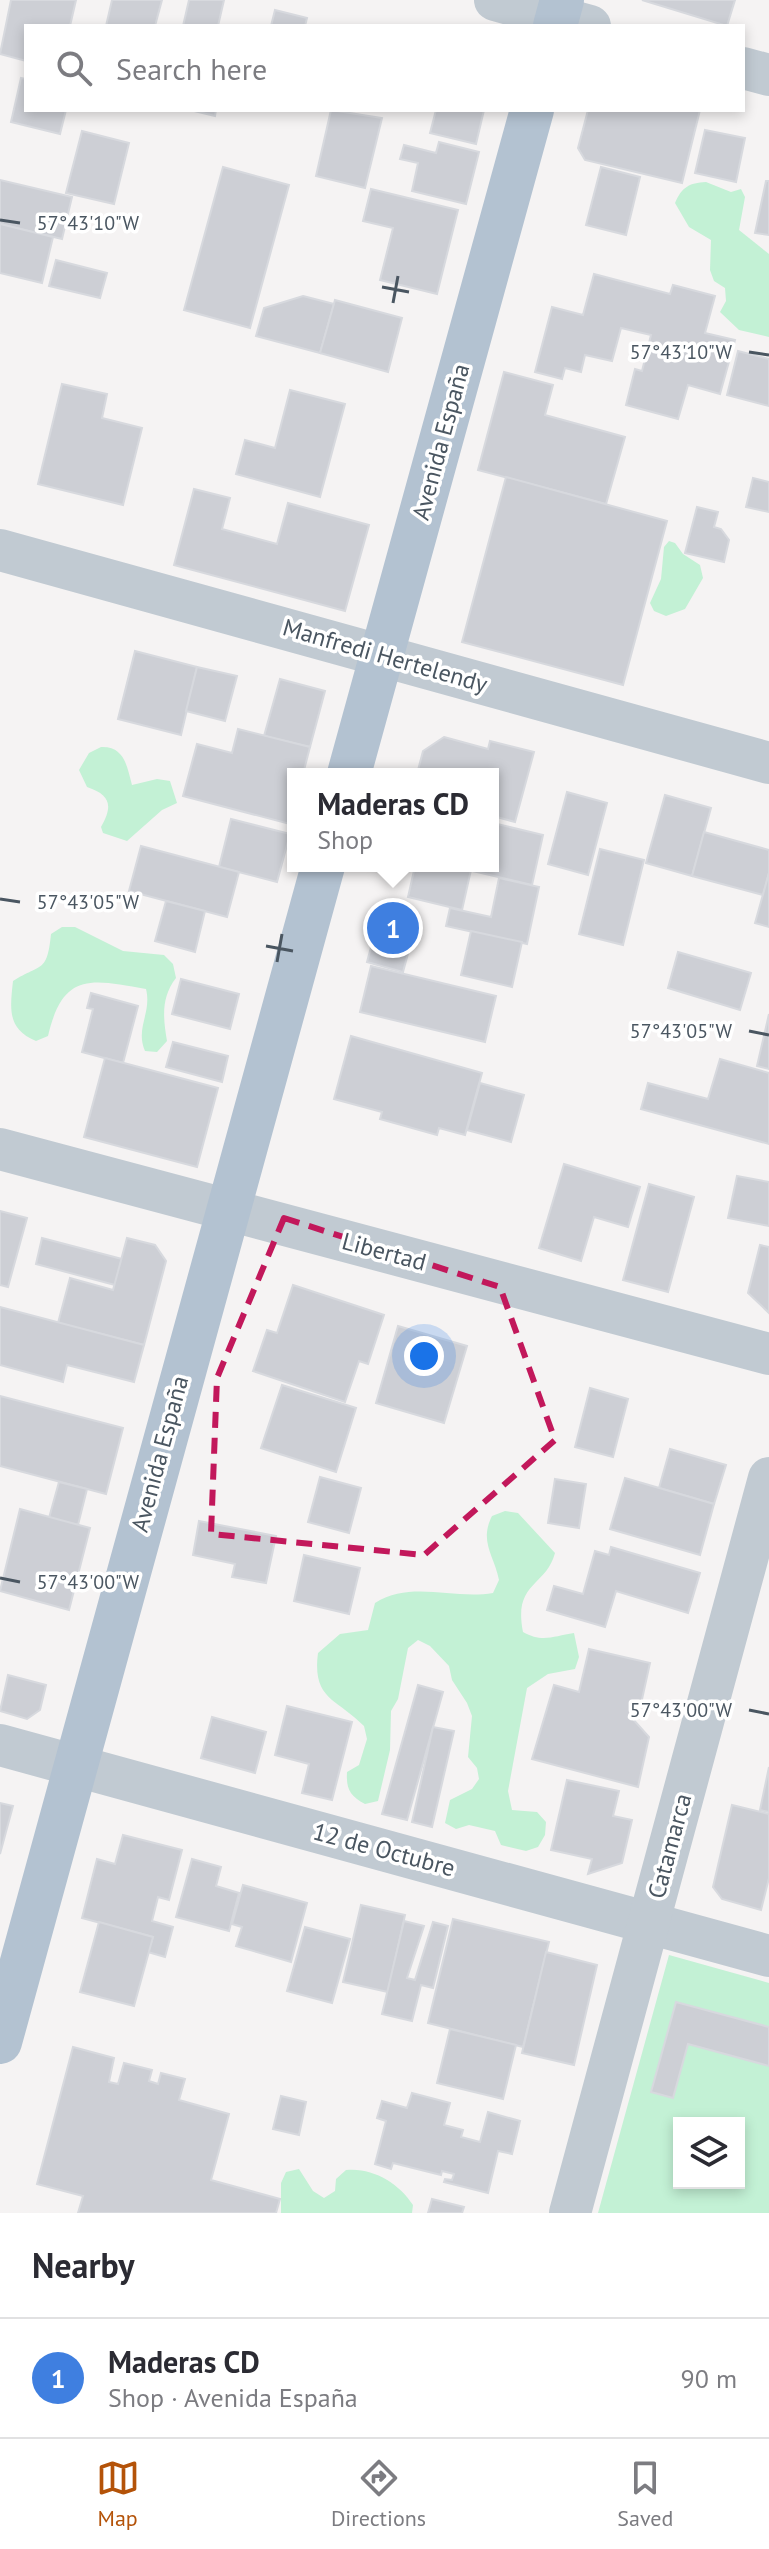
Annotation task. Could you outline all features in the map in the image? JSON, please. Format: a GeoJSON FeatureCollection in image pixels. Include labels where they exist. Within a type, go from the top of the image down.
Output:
{"type":"FeatureCollection","features":[{"type":"Feature","properties":{"kind":"main road","name":"Avenida España"},"geometry":{"type":"LineString","coordinates":[[351,768],[531,112]]}},
{"type":"Feature","properties":{"kind":"main road","name":"Avenida España"},"geometry":{"type":"LineString","coordinates":[[0,2042],[321,872]]}},
{"type":"Feature","properties":{"kind":"street"},"geometry":{"type":"LineString","coordinates":[[495,0],[566,17]]}},
{"type":"Feature","properties":{"kind":"street"},"geometry":{"type":"LineString","coordinates":[[745,69],[769,75]]}},
{"type":"Feature","properties":{"kind":"street","name":"Manfredi Hertelendy"},"geometry":{"type":"LineString","coordinates":[[0,550],[769,763]]}},
{"type":"Feature","properties":{"kind":"street","name":"Libertad"},"geometry":{"type":"LineString","coordinates":[[0,1149],[769,1354]]}},
{"type":"Feature","properties":{"kind":"street","name":"Catamarca"},"geometry":{"type":"LineString","coordinates":[[570,2213],[769,1478]]}},
{"type":"Feature","properties":{"kind":"street","name":"12 de Octubre"},"geometry":{"type":"LineString","coordinates":[[0,1745],[769,1956]]}},
{"type":"Feature","properties":{"kind":"highlighted area"},"geometry":{"type":"Polygon","coordinates":[[[284,1218],[500,1287],[555,1440],[424,1555],[211,1534],[217,1378],[284,1218]]]}},
{"type":"Feature","properties":{"kind":"green space"},"geometry":{"type":"Polygon","coordinates":[[[706,182],[731,192],[741,189],[745,197],[739,230],[769,254],[769,337],[739,330],[720,312],[726,301],[725,288],[714,281],[710,270],[711,240],[689,227],[675,203],[687,187],[706,182]]]}},
{"type":"Feature","properties":{"kind":"green space"},"geometry":{"type":"Polygon","coordinates":[[[669,541],[700,565],[703,578],[685,609],[666,616],[654,611],[650,603],[661,579],[664,547],[669,541]]]}},
{"type":"Feature","properties":{"kind":"green space"},"geometry":{"type":"Polygon","coordinates":[[[101,747],[120,754],[132,785],[157,779],[170,781],[177,803],[162,810],[127,841],[103,833],[101,827],[108,802],[101,794],[87,787],[79,770],[89,753],[101,747]]]}},
{"type":"Feature","properties":{"kind":"green space"},"geometry":{"type":"Polygon","coordinates":[[[62,927],[75,927],[123,951],[164,955],[173,964],[176,978],[164,1008],[167,1041],[157,1052],[145,1051],[142,1043],[146,989],[94,983],[71,990],[54,1015],[48,1036],[36,1041],[15,1024],[11,1009],[13,981],[45,961],[51,934],[62,927]]]}},
{"type":"Feature","properties":{"kind":"green space"},"geometry":{"type":"Polygon","coordinates":[[[505,1511],[518,1513],[555,1553],[545,1573],[526,1594],[521,1616],[523,1632],[542,1638],[574,1633],[579,1657],[575,1669],[548,1674],[527,1688],[508,1791],[512,1810],[537,1812],[546,1822],[545,1835],[538,1847],[526,1851],[501,1845],[495,1831],[469,1825],[456,1829],[445,1823],[450,1800],[472,1789],[479,1779],[477,1768],[468,1757],[472,1716],[452,1680],[449,1666],[430,1646],[418,1640],[408,1648],[398,1699],[391,1711],[390,1750],[378,1801],[365,1804],[350,1791],[347,1778],[347,1772],[359,1765],[367,1739],[364,1726],[329,1697],[319,1680],[317,1668],[318,1653],[340,1634],[368,1630],[375,1603],[389,1596],[418,1592],[493,1593],[499,1580],[487,1541],[488,1525],[492,1516],[505,1511]]]}},
{"type":"Feature","properties":{"kind":"green space"},"geometry":{"type":"Polygon","coordinates":[[[669,1955],[769,1983],[769,2213],[598,2213],[669,1955]]]}},
{"type":"Feature","properties":{"kind":"green space"},"geometry":{"type":"Polygon","coordinates":[[[299,2169],[313,2191],[324,2198],[335,2191],[336,2179],[346,2170],[375,2174],[393,2183],[407,2197],[413,2205],[412,2213],[281,2213],[281,2183],[286,2172],[299,2169]]]}},
{"type":"Feature","properties":{"kind":"building"},"geometry":{"type":"Polygon","coordinates":[[[11,0],[76,0],[70,24],[24,24],[24,60],[0,54],[11,0]]]}},
{"type":"Feature","properties":{"kind":"building"},"geometry":{"type":"Polygon","coordinates":[[[112,0],[162,0],[156,24],[106,24],[112,0]]]}},
{"type":"Feature","properties":{"kind":"building"},"geometry":{"type":"Polygon","coordinates":[[[189,0],[224,0],[218,24],[183,24],[189,0]]]}},
{"type":"Feature","properties":{"kind":"building"},"geometry":{"type":"Polygon","coordinates":[[[642,0],[735,0],[728,24],[642,0]]]}},
{"type":"Feature","properties":{"kind":"building"},"geometry":{"type":"Polygon","coordinates":[[[275,10],[307,18],[306,24],[272,24],[275,10]]]}},
{"type":"Feature","properties":{"kind":"building"},"geometry":{"type":"Polygon","coordinates":[[[21,78],[24,79],[24,112],[66,112],[60,134],[11,122],[21,78]]]}},
{"type":"Feature","properties":{"kind":"building"},"geometry":{"type":"Polygon","coordinates":[[[331,112],[382,118],[365,188],[316,176],[331,112]]]}},
{"type":"Feature","properties":{"kind":"building"},"geometry":{"type":"Polygon","coordinates":[[[435,112],[484,112],[476,144],[430,133],[435,112]]]}},
{"type":"Feature","properties":{"kind":"building"},"geometry":{"type":"Polygon","coordinates":[[[587,112],[700,112],[682,183],[585,160],[578,148],[587,112]]]}},
{"type":"Feature","properties":{"kind":"building"},"geometry":{"type":"Polygon","coordinates":[[[705,130],[745,138],[736,182],[695,173],[705,130]]]}},
{"type":"Feature","properties":{"kind":"building"},"geometry":{"type":"Polygon","coordinates":[[[82,131],[129,143],[114,204],[66,193],[82,131]]]}},
{"type":"Feature","properties":{"kind":"building"},"geometry":{"type":"Polygon","coordinates":[[[439,142],[479,152],[466,204],[412,191],[418,163],[400,159],[404,145],[436,153],[439,142]]]}},
{"type":"Feature","properties":{"kind":"building"},"geometry":{"type":"Polygon","coordinates":[[[223,167],[289,185],[250,328],[184,310],[223,167]]]}},
{"type":"Feature","properties":{"kind":"building"},"geometry":{"type":"Polygon","coordinates":[[[601,167],[640,177],[626,235],[586,225],[601,167]]]}},
{"type":"Feature","properties":{"kind":"building"},"geometry":{"type":"Polygon","coordinates":[[[0,180],[72,197],[62,239],[0,224],[0,180]]]}},
{"type":"Feature","properties":{"kind":"building"},"geometry":{"type":"Polygon","coordinates":[[[766,181],[769,181],[769,235],[755,233],[766,181]]]}},
{"type":"Feature","properties":{"kind":"building"},"geometry":{"type":"Polygon","coordinates":[[[371,189],[458,210],[437,294],[380,280],[393,228],[363,221],[371,189]]]}},
{"type":"Feature","properties":{"kind":"building"},"geometry":{"type":"Polygon","coordinates":[[[0,224],[53,237],[42,283],[0,273],[0,224]]]}},
{"type":"Feature","properties":{"kind":"building"},"geometry":{"type":"Polygon","coordinates":[[[56,260],[107,273],[100,298],[49,286],[56,260]]]}},
{"type":"Feature","properties":{"kind":"building"},"geometry":{"type":"Polygon","coordinates":[[[594,274],[670,294],[673,285],[715,296],[705,333],[735,340],[720,394],[688,385],[678,419],[626,405],[635,369],[642,371],[651,335],[621,328],[612,361],[585,355],[581,372],[565,368],[562,379],[535,372],[552,307],[583,315],[594,274]]]}},
{"type":"Feature","properties":{"kind":"building"},"geometry":{"type":"Polygon","coordinates":[[[303,296],[334,304],[320,353],[256,336],[264,308],[303,296]]]}},
{"type":"Feature","properties":{"kind":"building"},"geometry":{"type":"Polygon","coordinates":[[[335,300],[402,318],[388,372],[320,353],[335,300]]]}},
{"type":"Feature","properties":{"kind":"building"},"geometry":{"type":"Polygon","coordinates":[[[738,351],[769,359],[769,406],[727,395],[738,351]]]}},
{"type":"Feature","properties":{"kind":"building"},"geometry":{"type":"Polygon","coordinates":[[[504,372],[553,385],[545,415],[625,437],[606,504],[478,470],[504,372]]]}},
{"type":"Feature","properties":{"kind":"building"},"geometry":{"type":"Polygon","coordinates":[[[62,384],[107,394],[102,418],[142,428],[123,505],[38,484],[62,384]]]}},
{"type":"Feature","properties":{"kind":"building"},"geometry":{"type":"Polygon","coordinates":[[[290,390],[345,404],[320,497],[236,474],[245,440],[275,448],[290,390]]]}},
{"type":"Feature","properties":{"kind":"building"},"geometry":{"type":"Polygon","coordinates":[[[506,477],[667,521],[623,685],[462,642],[506,477]]]}},
{"type":"Feature","properties":{"kind":"building"},"geometry":{"type":"Polygon","coordinates":[[[753,478],[769,482],[769,512],[746,507],[753,478]]]}},
{"type":"Feature","properties":{"kind":"building"},"geometry":{"type":"Polygon","coordinates":[[[194,489],[230,498],[222,529],[277,544],[288,503],[369,525],[345,611],[174,565],[194,489]]]}},
{"type":"Feature","properties":{"kind":"building"},"geometry":{"type":"Polygon","coordinates":[[[697,507],[718,512],[714,527],[721,529],[729,540],[724,562],[685,553],[697,507]]]}},
{"type":"Feature","properties":{"kind":"building"},"geometry":{"type":"Polygon","coordinates":[[[135,651],[197,667],[181,735],[118,719],[135,651]]]}},
{"type":"Feature","properties":{"kind":"building"},"geometry":{"type":"Polygon","coordinates":[[[197,667],[237,676],[225,721],[186,711],[197,667]]]}},
{"type":"Feature","properties":{"kind":"building"},"geometry":{"type":"Polygon","coordinates":[[[280,679],[325,691],[310,747],[264,736],[280,679]]]}},
{"type":"Feature","properties":{"kind":"building"},"geometry":{"type":"Polygon","coordinates":[[[238,729],[310,747],[305,768],[287,768],[287,823],[183,796],[197,744],[232,753],[238,729]]]}},
{"type":"Feature","properties":{"kind":"building"},"geometry":{"type":"Polygon","coordinates":[[[444,737],[488,749],[490,741],[534,752],[515,822],[499,818],[499,768],[419,768],[423,751],[444,737]]]}},
{"type":"Feature","properties":{"kind":"building"},"geometry":{"type":"Polygon","coordinates":[[[567,792],[607,803],[588,875],[548,864],[567,792]]]}},
{"type":"Feature","properties":{"kind":"building"},"geometry":{"type":"Polygon","coordinates":[[[665,795],[711,808],[692,876],[646,863],[665,795]]]}},
{"type":"Feature","properties":{"kind":"building"},"geometry":{"type":"Polygon","coordinates":[[[231,819],[287,833],[277,882],[219,867],[231,819]]]}},
{"type":"Feature","properties":{"kind":"building"},"geometry":{"type":"Polygon","coordinates":[[[499,824],[543,835],[532,885],[477,872],[499,872],[499,824]]]}},
{"type":"Feature","properties":{"kind":"building"},"geometry":{"type":"Polygon","coordinates":[[[704,832],[769,850],[769,873],[763,895],[692,876],[704,832]]]}},
{"type":"Feature","properties":{"kind":"building"},"geometry":{"type":"Polygon","coordinates":[[[141,846],[239,872],[227,917],[129,891],[141,846]]]}},
{"type":"Feature","properties":{"kind":"building"},"geometry":{"type":"Polygon","coordinates":[[[600,849],[644,860],[623,945],[579,934],[600,849]]]}},
{"type":"Feature","properties":{"kind":"building"},"geometry":{"type":"Polygon","coordinates":[[[414,872],[471,872],[462,910],[408,897],[414,872]]]}},
{"type":"Feature","properties":{"kind":"building"},"geometry":{"type":"Polygon","coordinates":[[[769,873],[769,927],[755,923],[769,873]]]}},
{"type":"Feature","properties":{"kind":"building"},"geometry":{"type":"Polygon","coordinates":[[[499,878],[539,887],[527,944],[446,926],[450,908],[491,917],[499,878]]]}},
{"type":"Feature","properties":{"kind":"building"},"geometry":{"type":"Polygon","coordinates":[[[166,901],[205,911],[195,952],[155,941],[166,901]]]}},
{"type":"Feature","properties":{"kind":"building"},"geometry":{"type":"Polygon","coordinates":[[[380,914],[416,924],[403,972],[367,962],[380,914]]]}},
{"type":"Feature","properties":{"kind":"building"},"geometry":{"type":"Polygon","coordinates":[[[471,931],[522,942],[512,987],[461,975],[471,931]]]}},
{"type":"Feature","properties":{"kind":"building"},"geometry":{"type":"Polygon","coordinates":[[[678,952],[751,973],[740,1010],[668,988],[678,952]]]}},
{"type":"Feature","properties":{"kind":"building"},"geometry":{"type":"Polygon","coordinates":[[[371,966],[496,996],[485,1042],[360,1012],[371,966]]]}},
{"type":"Feature","properties":{"kind":"building"},"geometry":{"type":"Polygon","coordinates":[[[181,979],[239,994],[230,1029],[172,1014],[181,979]]]}},
{"type":"Feature","properties":{"kind":"building"},"geometry":{"type":"Polygon","coordinates":[[[91,993],[138,1006],[123,1063],[82,1052],[93,1009],[87,1008],[91,993]]]}},
{"type":"Feature","properties":{"kind":"building"},"geometry":{"type":"Polygon","coordinates":[[[769,1014],[769,1069],[757,1066],[769,1014]]]}},
{"type":"Feature","properties":{"kind":"building"},"geometry":{"type":"Polygon","coordinates":[[[351,1036],[482,1073],[465,1135],[439,1128],[437,1135],[380,1119],[382,1112],[334,1099],[351,1036]]]}},
{"type":"Feature","properties":{"kind":"building"},"geometry":{"type":"Polygon","coordinates":[[[173,1042],[228,1056],[222,1082],[166,1067],[173,1042]]]}},
{"type":"Feature","properties":{"kind":"building"},"geometry":{"type":"Polygon","coordinates":[[[105,1058],[218,1088],[197,1167],[84,1137],[105,1058]]]}},
{"type":"Feature","properties":{"kind":"building"},"geometry":{"type":"Polygon","coordinates":[[[720,1059],[769,1073],[769,1144],[641,1109],[648,1083],[708,1099],[720,1059]]]}},
{"type":"Feature","properties":{"kind":"building"},"geometry":{"type":"Polygon","coordinates":[[[480,1083],[524,1095],[511,1142],[467,1130],[480,1083]]]}},
{"type":"Feature","properties":{"kind":"building"},"geometry":{"type":"Polygon","coordinates":[[[564,1164],[640,1187],[628,1227],[594,1217],[581,1261],[539,1248],[564,1164]]]}},
{"type":"Feature","properties":{"kind":"building"},"geometry":{"type":"Polygon","coordinates":[[[737,1176],[769,1182],[769,1226],[728,1218],[737,1176]]]}},
{"type":"Feature","properties":{"kind":"building"},"geometry":{"type":"Polygon","coordinates":[[[649,1184],[694,1197],[668,1292],[623,1280],[649,1184]]]}},
{"type":"Feature","properties":{"kind":"building"},"geometry":{"type":"Polygon","coordinates":[[[0,1211],[27,1218],[8,1287],[0,1285],[0,1211]]]}},
{"type":"Feature","properties":{"kind":"building"},"geometry":{"type":"Polygon","coordinates":[[[42,1238],[122,1259],[115,1285],[36,1264],[42,1238]]]}},
{"type":"Feature","properties":{"kind":"building"},"geometry":{"type":"Polygon","coordinates":[[[127,1238],[155,1245],[166,1261],[144,1345],[58,1323],[70,1278],[113,1290],[127,1238]]]}},
{"type":"Feature","properties":{"kind":"building"},"geometry":{"type":"Polygon","coordinates":[[[760,1245],[769,1247],[769,1313],[748,1293],[760,1245]]]}},
{"type":"Feature","properties":{"kind":"building"},"geometry":{"type":"Polygon","coordinates":[[[293,1285],[384,1315],[368,1364],[359,1361],[345,1402],[253,1371],[267,1330],[277,1333],[293,1285]]]}},
{"type":"Feature","properties":{"kind":"building"},"geometry":{"type":"Polygon","coordinates":[[[0,1307],[144,1345],[134,1382],[67,1365],[63,1382],[0,1365],[0,1307]]]}},
{"type":"Feature","properties":{"kind":"building"},"geometry":{"type":"Polygon","coordinates":[[[398,1326],[467,1346],[444,1423],[376,1403],[398,1326]]]}},
{"type":"Feature","properties":{"kind":"building"},"geometry":{"type":"Polygon","coordinates":[[[282,1385],[356,1408],[336,1472],[261,1448],[282,1385]]]}},
{"type":"Feature","properties":{"kind":"building"},"geometry":{"type":"Polygon","coordinates":[[[590,1388],[628,1399],[613,1457],[575,1447],[590,1388]]]}},
{"type":"Feature","properties":{"kind":"building"},"geometry":{"type":"Polygon","coordinates":[[[0,1396],[123,1428],[106,1494],[0,1466],[0,1396]]]}},
{"type":"Feature","properties":{"kind":"building"},"geometry":{"type":"Polygon","coordinates":[[[670,1449],[726,1465],[714,1504],[659,1488],[670,1449]]]}},
{"type":"Feature","properties":{"kind":"building"},"geometry":{"type":"Polygon","coordinates":[[[320,1477],[361,1488],[349,1533],[308,1522],[320,1477]]]}},
{"type":"Feature","properties":{"kind":"building"},"geometry":{"type":"Polygon","coordinates":[[[625,1478],[714,1504],[700,1555],[610,1529],[625,1478]]]}},
{"type":"Feature","properties":{"kind":"building"},"geometry":{"type":"Polygon","coordinates":[[[555,1479],[586,1484],[579,1528],[548,1523],[555,1479]]]}},
{"type":"Feature","properties":{"kind":"building"},"geometry":{"type":"Polygon","coordinates":[[[59,1482],[87,1489],[78,1525],[49,1518],[59,1482]]]}},
{"type":"Feature","properties":{"kind":"building"},"geometry":{"type":"Polygon","coordinates":[[[20,1509],[90,1528],[69,1610],[0,1591],[20,1509]]]}},
{"type":"Feature","properties":{"kind":"building"},"geometry":{"type":"Polygon","coordinates":[[[199,1521],[276,1536],[266,1583],[232,1577],[235,1564],[193,1555],[199,1521]]]}},
{"type":"Feature","properties":{"kind":"building"},"geometry":{"type":"Polygon","coordinates":[[[611,1547],[700,1573],[688,1613],[616,1591],[605,1627],[547,1610],[554,1586],[583,1594],[595,1551],[609,1555],[611,1547]]]}},
{"type":"Feature","properties":{"kind":"building"},"geometry":{"type":"Polygon","coordinates":[[[304,1555],[360,1568],[349,1614],[294,1601],[304,1555]]]}},
{"type":"Feature","properties":{"kind":"building"},"geometry":{"type":"Polygon","coordinates":[[[589,1649],[650,1663],[639,1713],[633,1711],[631,1717],[649,1737],[638,1787],[532,1759],[554,1685],[579,1692],[589,1649]]]}},
{"type":"Feature","properties":{"kind":"building"},"geometry":{"type":"Polygon","coordinates":[[[8,1675],[46,1685],[40,1710],[27,1719],[0,1711],[8,1675]]]}},
{"type":"Feature","properties":{"kind":"building"},"geometry":{"type":"Polygon","coordinates":[[[418,1685],[443,1692],[407,1820],[382,1814],[418,1685]]]}},
{"type":"Feature","properties":{"kind":"building"},"geometry":{"type":"Polygon","coordinates":[[[287,1706],[352,1722],[332,1800],[302,1793],[309,1764],[275,1755],[287,1706]]]}},
{"type":"Feature","properties":{"kind":"building"},"geometry":{"type":"Polygon","coordinates":[[[212,1717],[266,1732],[255,1773],[201,1758],[212,1717]]]}},
{"type":"Feature","properties":{"kind":"building"},"geometry":{"type":"Polygon","coordinates":[[[433,1727],[454,1731],[432,1827],[412,1822],[433,1727]]]}},
{"type":"Feature","properties":{"kind":"building"},"geometry":{"type":"Polygon","coordinates":[[[769,1767],[769,1812],[760,1810],[769,1767]]]}},
{"type":"Feature","properties":{"kind":"building"},"geometry":{"type":"Polygon","coordinates":[[[567,1780],[619,1791],[613,1816],[632,1820],[622,1863],[588,1874],[592,1859],[551,1850],[567,1780]]]}},
{"type":"Feature","properties":{"kind":"building"},"geometry":{"type":"Polygon","coordinates":[[[0,1803],[13,1806],[0,1854],[0,1803]]]}},
{"type":"Feature","properties":{"kind":"building"},"geometry":{"type":"Polygon","coordinates":[[[732,1805],[769,1814],[769,1878],[761,1910],[722,1899],[713,1887],[732,1805]]]}},
{"type":"Feature","properties":{"kind":"building"},"geometry":{"type":"Polygon","coordinates":[[[123,1835],[182,1850],[169,1900],[158,1897],[152,1921],[173,1927],[165,1957],[148,1952],[153,1937],[82,1918],[97,1859],[115,1864],[123,1835]]]}},
{"type":"Feature","properties":{"kind":"building"},"geometry":{"type":"Polygon","coordinates":[[[192,1859],[221,1867],[216,1886],[239,1893],[229,1931],[176,1917],[192,1859]]]}},
{"type":"Feature","properties":{"kind":"building"},"geometry":{"type":"Polygon","coordinates":[[[243,1885],[307,1903],[291,1962],[236,1946],[242,1927],[232,1924],[243,1885]]]}},
{"type":"Feature","properties":{"kind":"building"},"geometry":{"type":"Polygon","coordinates":[[[361,1905],[405,1915],[388,1992],[343,1982],[361,1905]]]}},
{"type":"Feature","properties":{"kind":"building"},"geometry":{"type":"Polygon","coordinates":[[[453,1919],[549,1942],[523,2047],[428,2023],[453,1919]]]}},
{"type":"Feature","properties":{"kind":"building"},"geometry":{"type":"Polygon","coordinates":[[[404,1921],[424,1926],[407,1978],[415,1980],[433,1922],[448,1926],[433,1988],[421,1985],[412,2021],[382,2014],[404,1921]]]}},
{"type":"Feature","properties":{"kind":"building"},"geometry":{"type":"Polygon","coordinates":[[[99,1922],[153,1937],[134,2006],[80,1992],[99,1922]]]}},
{"type":"Feature","properties":{"kind":"building"},"geometry":{"type":"Polygon","coordinates":[[[305,1927],[350,1939],[332,2003],[287,1991],[305,1927]]]}},
{"type":"Feature","properties":{"kind":"building"},"geometry":{"type":"Polygon","coordinates":[[[546,1952],[597,1965],[574,2065],[522,2053],[546,1952]]]}},
{"type":"Feature","properties":{"kind":"building"},"geometry":{"type":"Polygon","coordinates":[[[676,2002],[769,2027],[769,2066],[688,2044],[673,2098],[651,2092],[676,2002]]]}},
{"type":"Feature","properties":{"kind":"building"},"geometry":{"type":"Polygon","coordinates":[[[450,2029],[516,2045],[503,2099],[437,2083],[450,2029]]]}},
{"type":"Feature","properties":{"kind":"building"},"geometry":{"type":"Polygon","coordinates":[[[73,2047],[114,2058],[109,2082],[118,2084],[124,2063],[152,2070],[149,2081],[158,2084],[161,2073],[185,2079],[179,2100],[229,2114],[211,2180],[280,2199],[276,2213],[78,2213],[83,2196],[37,2184],[73,2047]]]}},
{"type":"Feature","properties":{"kind":"building"},"geometry":{"type":"Polygon","coordinates":[[[412,2093],[450,2103],[444,2125],[463,2130],[461,2137],[480,2142],[488,2112],[520,2121],[512,2154],[498,2151],[488,2193],[444,2182],[445,2179],[452,2180],[454,2174],[442,2171],[441,2175],[393,2163],[391,2169],[375,2164],[386,2121],[377,2118],[382,2101],[407,2108],[412,2093]]]}},
{"type":"Feature","properties":{"kind":"building"},"geometry":{"type":"Polygon","coordinates":[[[281,2096],[306,2102],[299,2135],[273,2129],[281,2096]]]}},
{"type":"Feature","properties":{"kind":"building"},"geometry":{"type":"Polygon","coordinates":[[[432,2199],[464,2207],[462,2213],[428,2213],[432,2199]]]}},
{"type":"Feature","properties":{"kind":"place","name":"Maderas CD"},"geometry":{"type":"Point","coordinates":[393,928]}}]}
